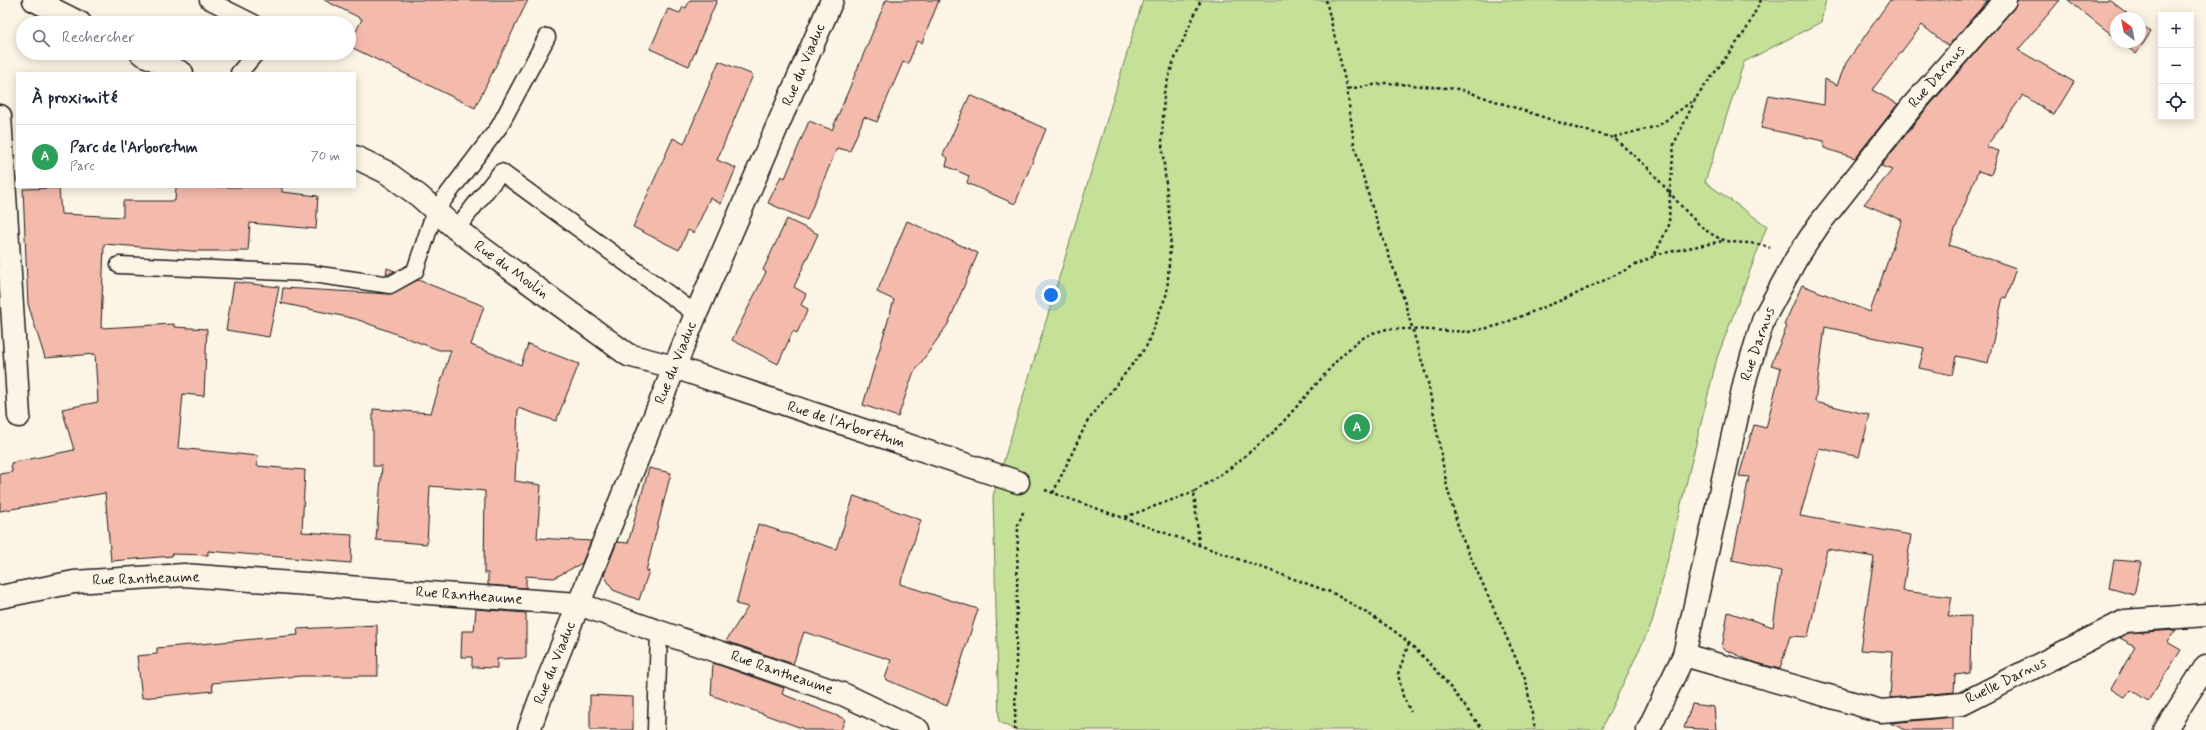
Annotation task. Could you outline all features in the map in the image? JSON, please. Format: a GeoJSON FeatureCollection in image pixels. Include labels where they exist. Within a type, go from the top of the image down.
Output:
{"type":"FeatureCollection","features":[{"type":"Feature","properties":{"kind":"street"},"geometry":{"type":"LineString","coordinates":[[34,0],[66,16]]}},
{"type":"Feature","properties":{"kind":"street","name":"Rue du Viaduc"},"geometry":{"type":"LineString","coordinates":[[529,730],[578,604],[696,314],[832,0]]}},
{"type":"Feature","properties":{"kind":"street","name":"Rue Darnus"},"geometry":{"type":"LineString","coordinates":[[1648,730],[1684,655],[1746,376],[1764,318],[1796,259],[1820,223],[1913,105],[2005,0]]}},
{"type":"Feature","properties":{"kind":"street"},"geometry":{"type":"LineString","coordinates":[[155,60],[180,72]]}},
{"type":"Feature","properties":{"kind":"street"},"geometry":{"type":"LineString","coordinates":[[0,116],[19,416]]}},
{"type":"Feature","properties":{"kind":"street","name":"Rue du Moulin"},"geometry":{"type":"LineString","coordinates":[[356,157],[386,172],[456,229],[628,355],[674,368]]}},
{"type":"Feature","properties":{"kind":"street","name":"Rue de l'Arborétum"},"geometry":{"type":"LineString","coordinates":[[674,368],[1026,483]]}},
{"type":"Feature","properties":{"kind":"street","name":"Rue Rantheaume"},"geometry":{"type":"LineString","coordinates":[[0,597],[74,582],[184,575],[578,604],[845,695],[915,729]]}},
{"type":"Feature","properties":{"kind":"street","name":"Ruelle Darnus"},"geometry":{"type":"LineString","coordinates":[[1684,655],[1881,710],[1962,704],[2125,621],[2206,614]]}},
{"type":"Feature","properties":{"kind":"street"},"geometry":{"type":"LineString","coordinates":[[2165,730],[2206,666]]}},
{"type":"Feature","properties":{"kind":"lane"},"geometry":{"type":"LineString","coordinates":[[208,0],[240,16]]}},
{"type":"Feature","properties":{"kind":"lane"},"geometry":{"type":"LineString","coordinates":[[119,265],[306,273],[390,285],[415,271],[435,211],[499,127],[546,37]]}},
{"type":"Feature","properties":{"kind":"lane"},"geometry":{"type":"LineString","coordinates":[[240,72],[250,60]]}},
{"type":"Feature","properties":{"kind":"lane"},"geometry":{"type":"LineString","coordinates":[[456,229],[501,172],[696,314]]}},
{"type":"Feature","properties":{"kind":"lane"},"geometry":{"type":"LineString","coordinates":[[656,730],[659,631]]}},
{"type":"Feature","properties":{"kind":"path"},"geometry":{"type":"LineString","coordinates":[[1053,493],[1086,422],[1146,347],[1167,293],[1171,234],[1162,144],[1164,93],[1172,63],[1201,0]]}},
{"type":"Feature","properties":{"kind":"path"},"geometry":{"type":"LineString","coordinates":[[1326,0],[1347,89],[1354,144],[1371,204],[1412,328],[1428,382],[1447,487],[1460,533],[1526,681],[1535,730]]}},
{"type":"Feature","properties":{"kind":"path"},"geometry":{"type":"LineString","coordinates":[[1654,256],[1669,225],[1674,144],[1696,98],[1746,30],[1761,0]]}},
{"type":"Feature","properties":{"kind":"path"},"geometry":{"type":"LineString","coordinates":[[1347,89],[1386,83],[1459,89],[1576,128],[1614,138],[1648,168],[1695,221],[1724,240]]}},
{"type":"Feature","properties":{"kind":"path"},"geometry":{"type":"LineString","coordinates":[[1614,138],[1658,126],[1696,98]]}},
{"type":"Feature","properties":{"kind":"path"},"geometry":{"type":"LineString","coordinates":[[1124,517],[1194,492],[1233,466],[1276,430],[1341,356],[1360,340],[1373,333],[1387,329],[1412,328],[1468,332],[1497,326],[1574,294],[1654,256],[1724,240],[1759,243],[1796,259]]}},
{"type":"Feature","properties":{"kind":"path"},"geometry":{"type":"LineString","coordinates":[[1015,730],[1018,525],[1026,483],[1333,593],[1374,617],[1409,642],[1432,665],[1483,730]]}},
{"type":"Feature","properties":{"kind":"path"},"geometry":{"type":"LineString","coordinates":[[1194,492],[1200,545]]}},
{"type":"Feature","properties":{"kind":"path"},"geometry":{"type":"LineString","coordinates":[[1409,642],[1398,674],[1403,696],[1411,712]]}},
{"type":"Feature","properties":{"kind":"green space"},"geometry":{"type":"Polygon","coordinates":[[[1143,0],[1826,0],[1821,22],[1744,62],[1705,182],[1767,226],[1717,358],[1652,623],[1601,730],[1015,730],[999,722],[993,496],[1143,0]]]}},
{"type":"Feature","properties":{"kind":"building"},"geometry":{"type":"Polygon","coordinates":[[[324,0],[528,0],[475,108],[356,49],[356,31],[362,19],[324,0]]]}},
{"type":"Feature","properties":{"kind":"building"},"geometry":{"type":"Polygon","coordinates":[[[690,0],[717,0],[689,66],[650,49],[668,9],[680,13],[683,7],[686,8],[690,0]]]}},
{"type":"Feature","properties":{"kind":"building"},"geometry":{"type":"Polygon","coordinates":[[[886,0],[939,0],[922,43],[917,41],[908,64],[903,62],[877,122],[864,117],[850,151],[837,148],[807,220],[768,203],[781,176],[785,178],[809,121],[832,130],[886,0]]]}},
{"type":"Feature","properties":{"kind":"building"},"geometry":{"type":"Polygon","coordinates":[[[1890,0],[1988,0],[1948,46],[1922,25],[1872,90],[1898,104],[1855,158],[1824,148],[1824,141],[1761,128],[1769,95],[1824,105],[1825,79],[1837,85],[1846,63],[1890,0]]]}},
{"type":"Feature","properties":{"kind":"building"},"geometry":{"type":"Polygon","coordinates":[[[2017,0],[2060,0],[2018,50],[2074,82],[2054,115],[2023,95],[1986,147],[1999,151],[1991,175],[1978,171],[1949,245],[2016,268],[2006,298],[2003,297],[1988,363],[1956,356],[1952,375],[1919,368],[1924,348],[1825,327],[1815,402],[1870,415],[1859,457],[1819,448],[1800,516],[1911,535],[1903,591],[1952,597],[1948,617],[1971,616],[1970,673],[1955,675],[1954,692],[1890,698],[1893,652],[1860,650],[1874,557],[1827,549],[1808,637],[1790,636],[1780,669],[1753,662],[1722,648],[1728,612],[1773,627],[1781,571],[1732,560],[1749,477],[1739,476],[1754,425],[1766,428],[1781,368],[1771,365],[1787,326],[1784,325],[1802,285],[1870,312],[1902,220],[1864,204],[1892,170],[1881,166],[1923,113],[2014,8],[2017,0]]]}},
{"type":"Feature","properties":{"kind":"building"},"geometry":{"type":"Polygon","coordinates":[[[2068,0],[2110,0],[2125,12],[2110,12],[2110,33],[2068,0]]]}},
{"type":"Feature","properties":{"kind":"building"},"geometry":{"type":"Polygon","coordinates":[[[2146,28],[2151,32],[2146,39],[2146,28]]]}},
{"type":"Feature","properties":{"kind":"building"},"geometry":{"type":"Polygon","coordinates":[[[2128,48],[2140,48],[2136,54],[2128,48]]]}},
{"type":"Feature","properties":{"kind":"building"},"geometry":{"type":"Polygon","coordinates":[[[719,61],[753,75],[717,160],[736,168],[721,204],[710,198],[694,233],[688,230],[679,250],[633,227],[673,138],[684,144],[719,61]]]}},
{"type":"Feature","properties":{"kind":"building"},"geometry":{"type":"Polygon","coordinates":[[[970,95],[1046,129],[1015,204],[967,183],[969,176],[946,166],[948,158],[943,155],[970,95]]]}},
{"type":"Feature","properties":{"kind":"building"},"geometry":{"type":"Polygon","coordinates":[[[59,188],[61,214],[123,217],[123,201],[175,201],[176,188],[282,188],[282,192],[318,196],[316,229],[250,223],[248,251],[192,251],[104,244],[101,328],[174,324],[174,327],[207,329],[204,396],[183,394],[178,448],[258,456],[257,466],[305,470],[302,532],[352,535],[351,563],[208,551],[208,555],[172,554],[172,556],[111,561],[105,493],[0,511],[0,474],[12,472],[11,463],[74,450],[62,409],[98,402],[95,354],[45,358],[28,304],[23,189],[59,188]]]}},
{"type":"Feature","properties":{"kind":"building"},"geometry":{"type":"Polygon","coordinates":[[[787,219],[818,234],[794,287],[806,294],[801,305],[808,309],[797,333],[793,331],[778,364],[732,340],[766,272],[763,270],[787,219]]]}},
{"type":"Feature","properties":{"kind":"building"},"geometry":{"type":"Polygon","coordinates":[[[907,221],[978,253],[948,324],[913,374],[898,417],[863,405],[894,300],[877,292],[907,221]]]}},
{"type":"Feature","properties":{"kind":"building"},"geometry":{"type":"Polygon","coordinates":[[[387,268],[395,271],[386,275],[387,268]]]}},
{"type":"Feature","properties":{"kind":"building"},"geometry":{"type":"Polygon","coordinates":[[[418,280],[484,306],[471,345],[521,365],[528,344],[579,364],[556,421],[518,408],[515,481],[541,485],[537,538],[591,541],[582,563],[554,578],[526,576],[526,588],[488,585],[488,573],[484,573],[485,491],[430,486],[427,544],[376,540],[382,466],[373,466],[373,409],[431,413],[451,350],[439,350],[356,319],[281,303],[283,288],[389,294],[418,280]]]}},
{"type":"Feature","properties":{"kind":"building"},"geometry":{"type":"Polygon","coordinates":[[[234,282],[279,287],[269,337],[226,330],[234,282]]]}},
{"type":"Feature","properties":{"kind":"building"},"geometry":{"type":"Polygon","coordinates":[[[649,468],[671,473],[646,571],[649,571],[639,600],[613,590],[604,575],[617,542],[628,543],[649,468]]]}},
{"type":"Feature","properties":{"kind":"building"},"geometry":{"type":"Polygon","coordinates":[[[854,496],[921,520],[900,584],[978,609],[947,706],[885,679],[891,660],[804,632],[793,664],[726,641],[748,607],[736,604],[758,524],[836,549],[854,496]]]}},
{"type":"Feature","properties":{"kind":"building"},"geometry":{"type":"Polygon","coordinates":[[[2114,560],[2141,562],[2134,595],[2109,588],[2114,560]]]}},
{"type":"Feature","properties":{"kind":"building"},"geometry":{"type":"Polygon","coordinates":[[[476,609],[526,613],[526,658],[497,659],[497,668],[472,667],[472,657],[461,657],[462,631],[474,631],[476,609]]]}},
{"type":"Feature","properties":{"kind":"building"},"geometry":{"type":"Polygon","coordinates":[[[377,625],[378,676],[301,676],[212,683],[213,691],[142,698],[137,656],[157,654],[157,648],[298,635],[297,629],[377,625]]]}},
{"type":"Feature","properties":{"kind":"building"},"geometry":{"type":"Polygon","coordinates":[[[2176,630],[2167,642],[2181,650],[2148,701],[2131,690],[2125,698],[2111,689],[2135,646],[2120,638],[2128,633],[2176,630]]]}},
{"type":"Feature","properties":{"kind":"building"},"geometry":{"type":"Polygon","coordinates":[[[713,663],[784,688],[782,694],[845,719],[841,730],[807,730],[711,695],[713,663]]]}},
{"type":"Feature","properties":{"kind":"building"},"geometry":{"type":"Polygon","coordinates":[[[590,695],[633,697],[633,730],[590,730],[590,695]]]}},
{"type":"Feature","properties":{"kind":"building"},"geometry":{"type":"Polygon","coordinates":[[[1692,704],[1714,707],[1716,730],[1684,728],[1692,704]]]}},
{"type":"Feature","properties":{"kind":"building"},"geometry":{"type":"Polygon","coordinates":[[[1953,717],[1953,730],[1906,730],[1890,723],[1953,717]]]}},
{"type":"Feature","properties":{"kind":"place","name":"Parc de l'Arboretum"},"geometry":{"type":"Point","coordinates":[1357,427]}}]}
